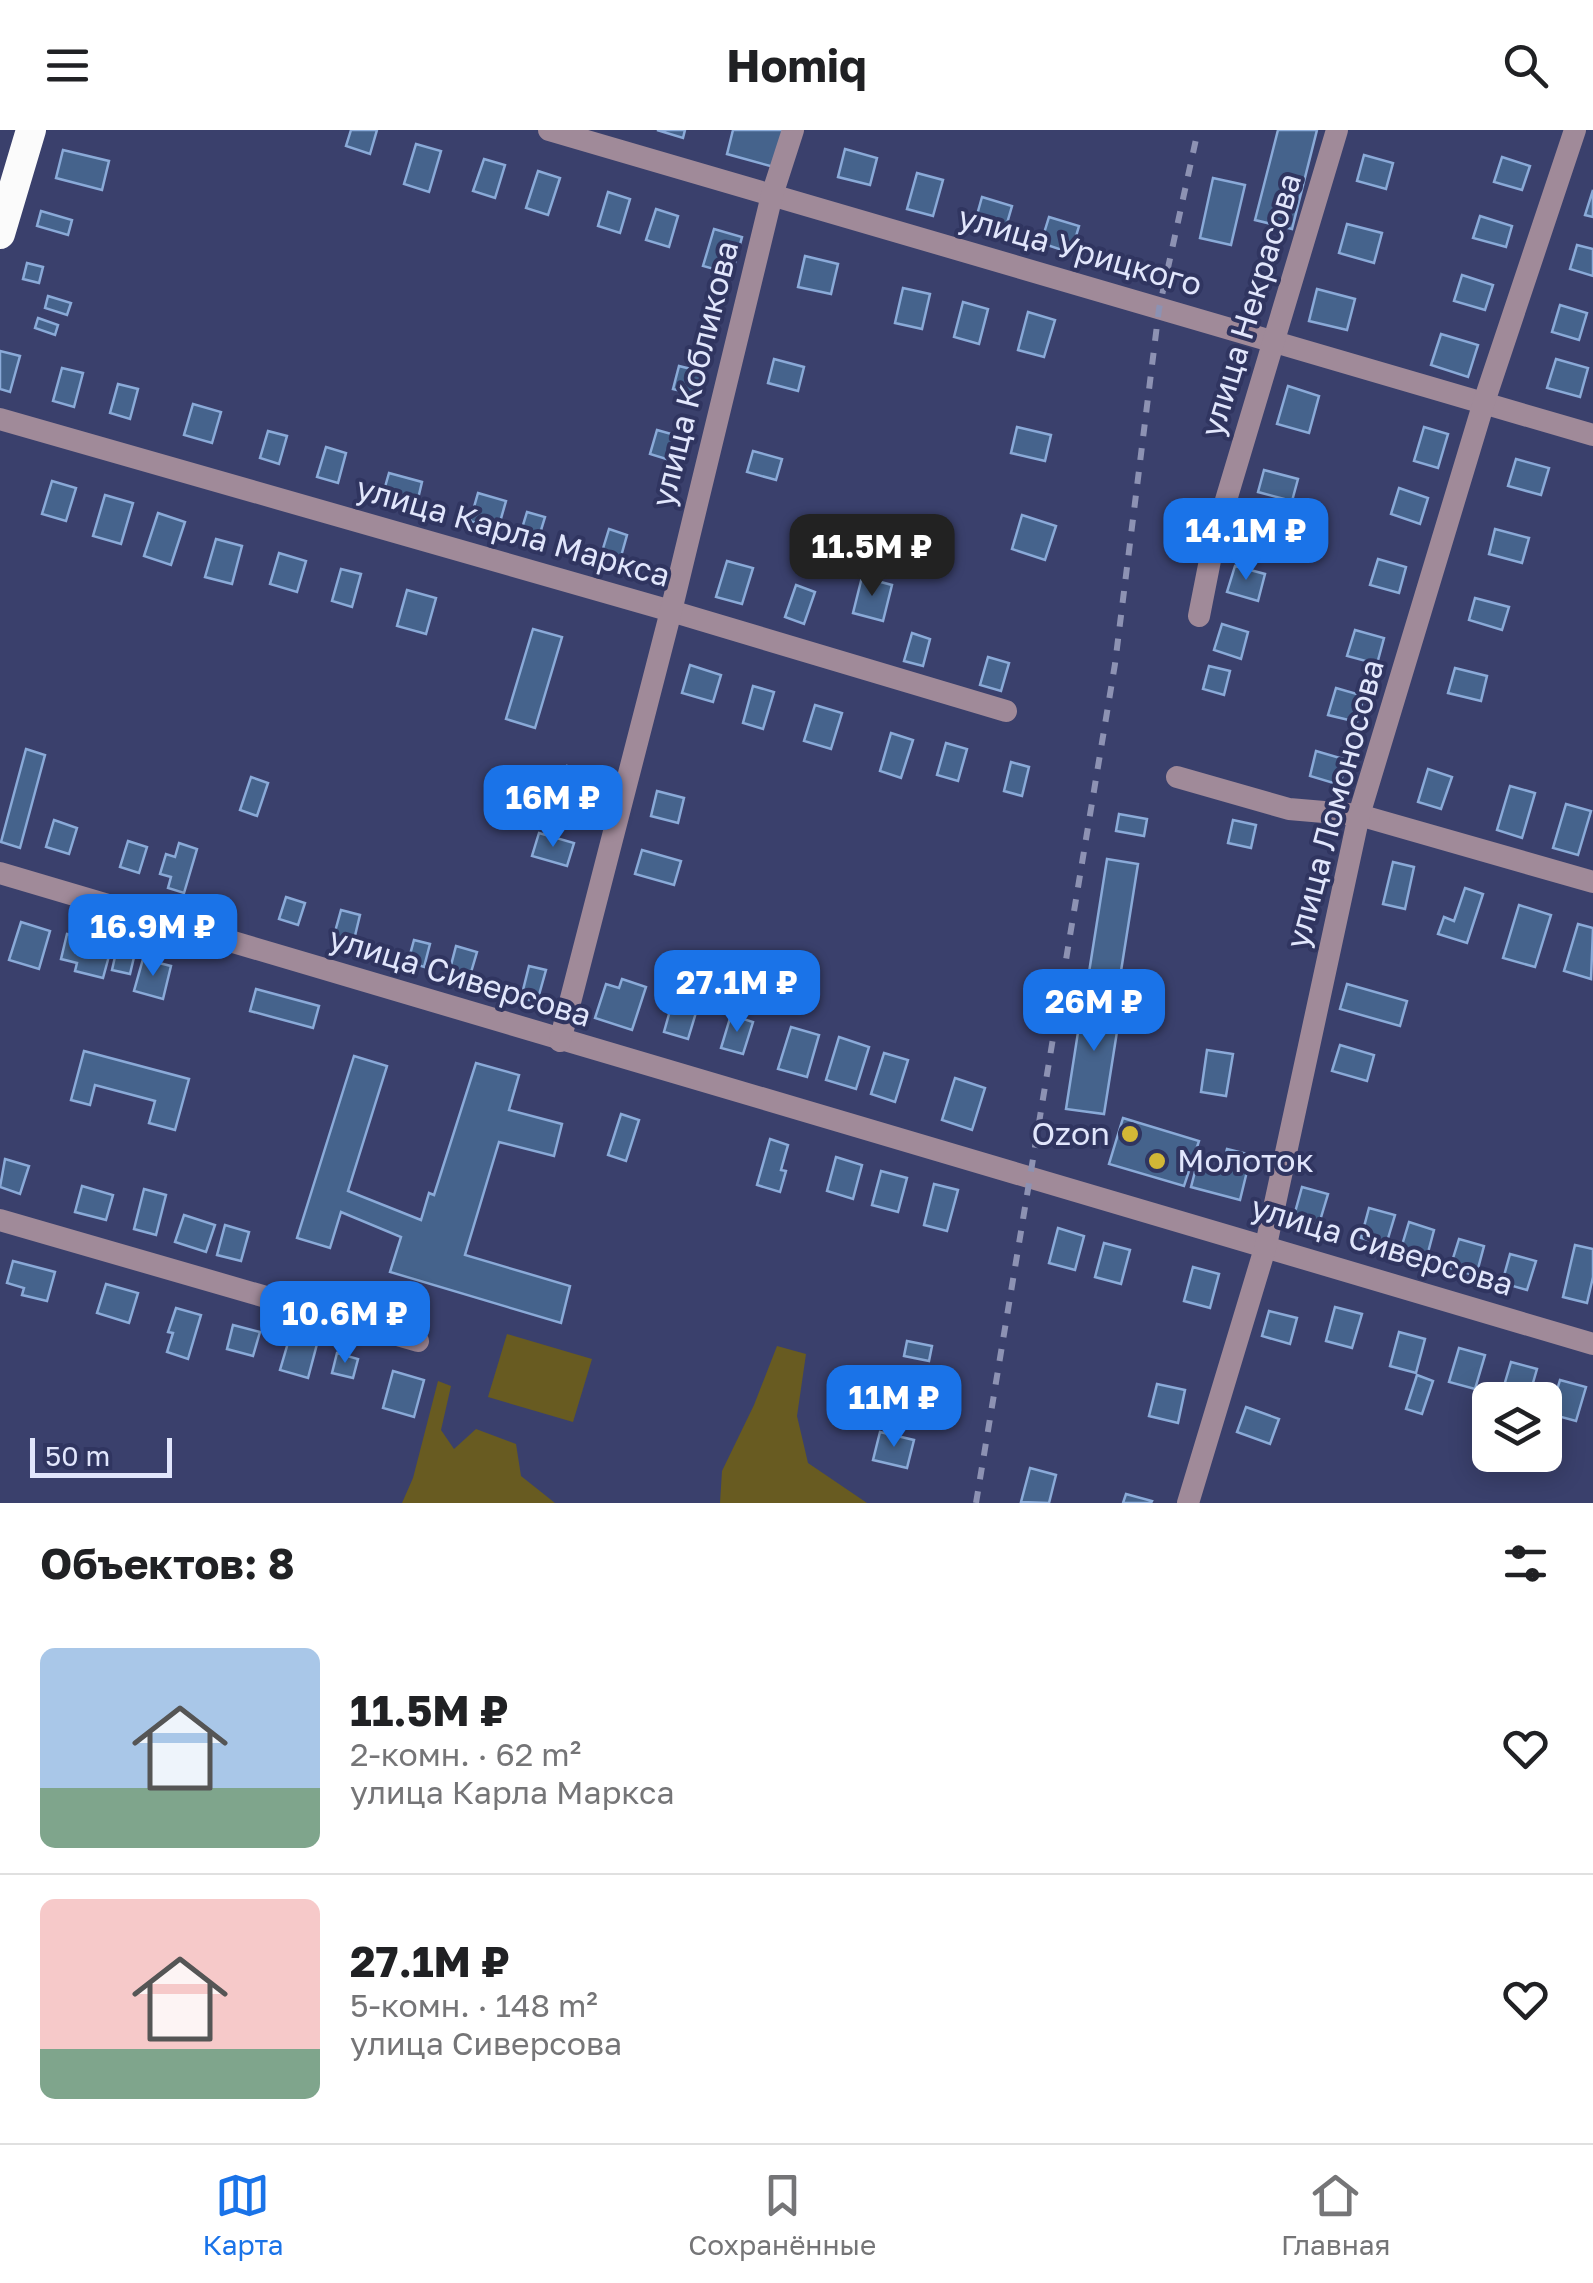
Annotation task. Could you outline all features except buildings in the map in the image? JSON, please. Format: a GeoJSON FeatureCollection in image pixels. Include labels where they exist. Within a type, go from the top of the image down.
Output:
{"type":"FeatureCollection","features":[{"type":"Feature","properties":{"kind":"highway"},"geometry":{"type":"LineString","coordinates":[[0,234],[31,130]]}},
{"type":"Feature","properties":{"kind":"street","name":"улица Урицкого"},"geometry":{"type":"LineString","coordinates":[[550,130],[1593,435]]}},
{"type":"Feature","properties":{"kind":"street","name":"улица Кобликова"},"geometry":{"type":"LineString","coordinates":[[560,1041],[672,611],[772,196],[792,130]]}},
{"type":"Feature","properties":{"kind":"street","name":"улица Некрасова"},"geometry":{"type":"LineString","coordinates":[[1199,616],[1214,540],[1337,130]]}},
{"type":"Feature","properties":{"kind":"street","name":"улица Ломоносова"},"geometry":{"type":"LineString","coordinates":[[1188,1503],[1266,1245],[1359,816],[1484,402],[1574,130]]}},
{"type":"Feature","properties":{"kind":"street","name":"улица Карла Маркса"},"geometry":{"type":"LineString","coordinates":[[0,419],[1006,711]]}},
{"type":"Feature","properties":{"kind":"street"},"geometry":{"type":"LineString","coordinates":[[1178,776],[1289,809],[1359,816],[1593,882]]}},
{"type":"Feature","properties":{"kind":"street","name":"улица Сиверсова"},"geometry":{"type":"LineString","coordinates":[[0,873],[1593,1344]]}},
{"type":"Feature","properties":{"kind":"street"},"geometry":{"type":"LineString","coordinates":[[0,1220],[418,1341]]}},
{"type":"Feature","properties":{"kind":"shaded area"},"geometry":{"type":"Polygon","coordinates":[[[507,1334],[592,1359],[573,1422],[488,1397],[507,1334]]]}},
{"type":"Feature","properties":{"kind":"shaded area"},"geometry":{"type":"Polygon","coordinates":[[[777,1346],[806,1354],[797,1416],[808,1463],[867,1503],[720,1503],[722,1471],[777,1346]]]}},
{"type":"Feature","properties":{"kind":"shaded area"},"geometry":{"type":"Polygon","coordinates":[[[438,1381],[451,1386],[441,1430],[454,1449],[476,1429],[516,1444],[521,1476],[555,1503],[402,1503],[413,1478],[438,1381]]]}},
{"type":"Feature","properties":{"kind":"railway"},"geometry":{"type":"LineString","coordinates":[[976,1503],[1115,664],[1159,309],[1198,130]]}},
{"type":"Feature","properties":{"kind":"place","name":"Ozon"},"geometry":{"type":"Point","coordinates":[1130,1134]}},
{"type":"Feature","properties":{"kind":"place","name":"Молоток"},"geometry":{"type":"Point","coordinates":[1157,1161]}}]}
